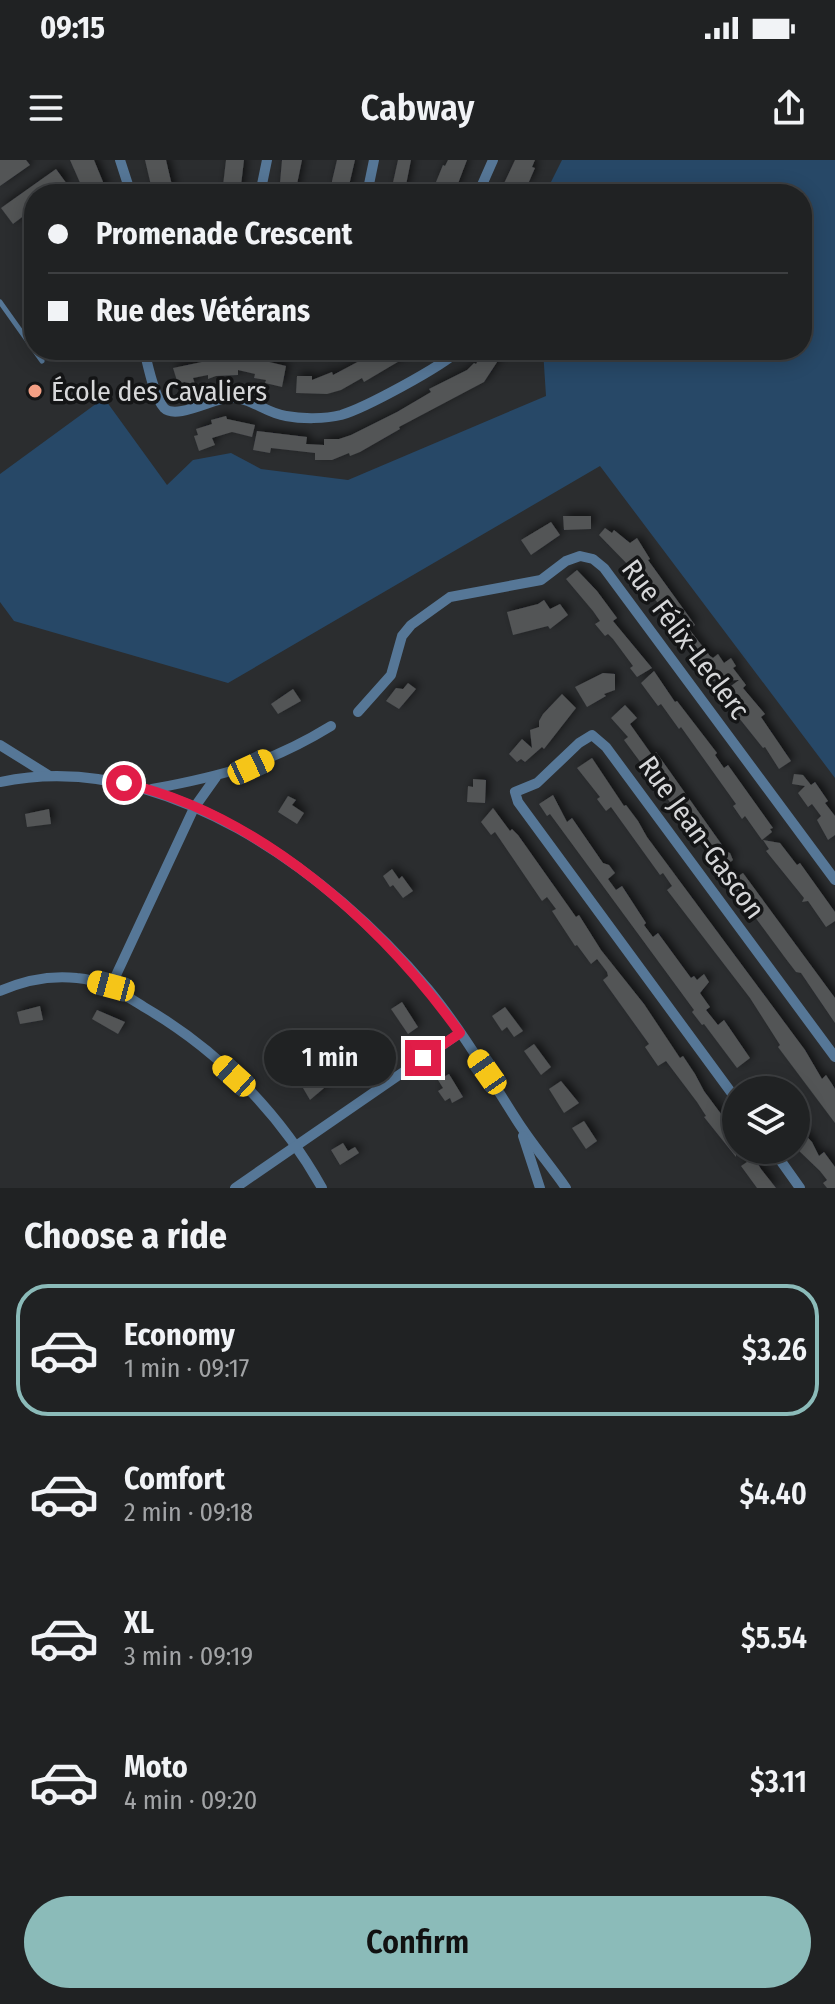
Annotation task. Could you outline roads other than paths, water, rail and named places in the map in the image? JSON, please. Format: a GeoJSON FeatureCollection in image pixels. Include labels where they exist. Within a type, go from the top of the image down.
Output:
{"type":"FeatureCollection","features":[{"type":"Feature","properties":{"kind":"street"},"geometry":{"type":"LineString","coordinates":[[120,160],[128,184]]}},
{"type":"Feature","properties":{"kind":"street"},"geometry":{"type":"LineString","coordinates":[[262,184],[267,160]]}},
{"type":"Feature","properties":{"kind":"street"},"geometry":{"type":"LineString","coordinates":[[369,184],[374,160]]}},
{"type":"Feature","properties":{"kind":"street"},"geometry":{"type":"LineString","coordinates":[[482,184],[493,160]]}},
{"type":"Feature","properties":{"kind":"street"},"geometry":{"type":"LineString","coordinates":[[147,360],[165,409],[185,411],[220,398],[233,397],[283,416],[338,416],[415,378],[443,360]]}},
{"type":"Feature","properties":{"kind":"street","name":"Rue Félix-Leclerc"},"geometry":{"type":"LineString","coordinates":[[358,712],[391,675],[402,636],[411,625],[450,597],[541,580],[573,558],[587,557],[604,568],[835,880]]}},
{"type":"Feature","properties":{"kind":"street"},"geometry":{"type":"LineString","coordinates":[[150,789],[251,767],[331,726]]}},
{"type":"Feature","properties":{"kind":"street","name":"Rue Jean-Gascon"},"geometry":{"type":"LineString","coordinates":[[722,1080],[518,802],[515,792],[537,783],[579,743],[592,735],[606,747],[835,1057]]}},
{"type":"Feature","properties":{"kind":"street"},"geometry":{"type":"LineString","coordinates":[[0,745],[48,775]]}},
{"type":"Feature","properties":{"kind":"street"},"geometry":{"type":"LineString","coordinates":[[0,782],[48,775],[72,776],[150,789],[234,827],[271,850],[331,894],[397,953],[460,1033],[518,1123],[566,1188]]}},
{"type":"Feature","properties":{"kind":"street"},"geometry":{"type":"LineString","coordinates":[[111,986],[194,808],[216,777]]}},
{"type":"Feature","properties":{"kind":"street"},"geometry":{"type":"LineString","coordinates":[[0,991],[18,983],[49,977],[80,978],[111,986],[187,1034],[251,1091],[296,1146],[322,1188]]}},
{"type":"Feature","properties":{"kind":"street"},"geometry":{"type":"LineString","coordinates":[[235,1188],[460,1033]]}},
{"type":"Feature","properties":{"kind":"street"},"geometry":{"type":"LineString","coordinates":[[518,1123],[540,1188]]}},
{"type":"Feature","properties":{"kind":"street"},"geometry":{"type":"LineString","coordinates":[[783,1164],[800,1188]]}},
{"type":"Feature","properties":{"kind":"lane"},"geometry":{"type":"LineString","coordinates":[[0,302],[24,336]]}},
{"type":"Feature","properties":{"kind":"place","name":"École des Cavaliers"},"geometry":{"type":"Point","coordinates":[35,391]}}]}
